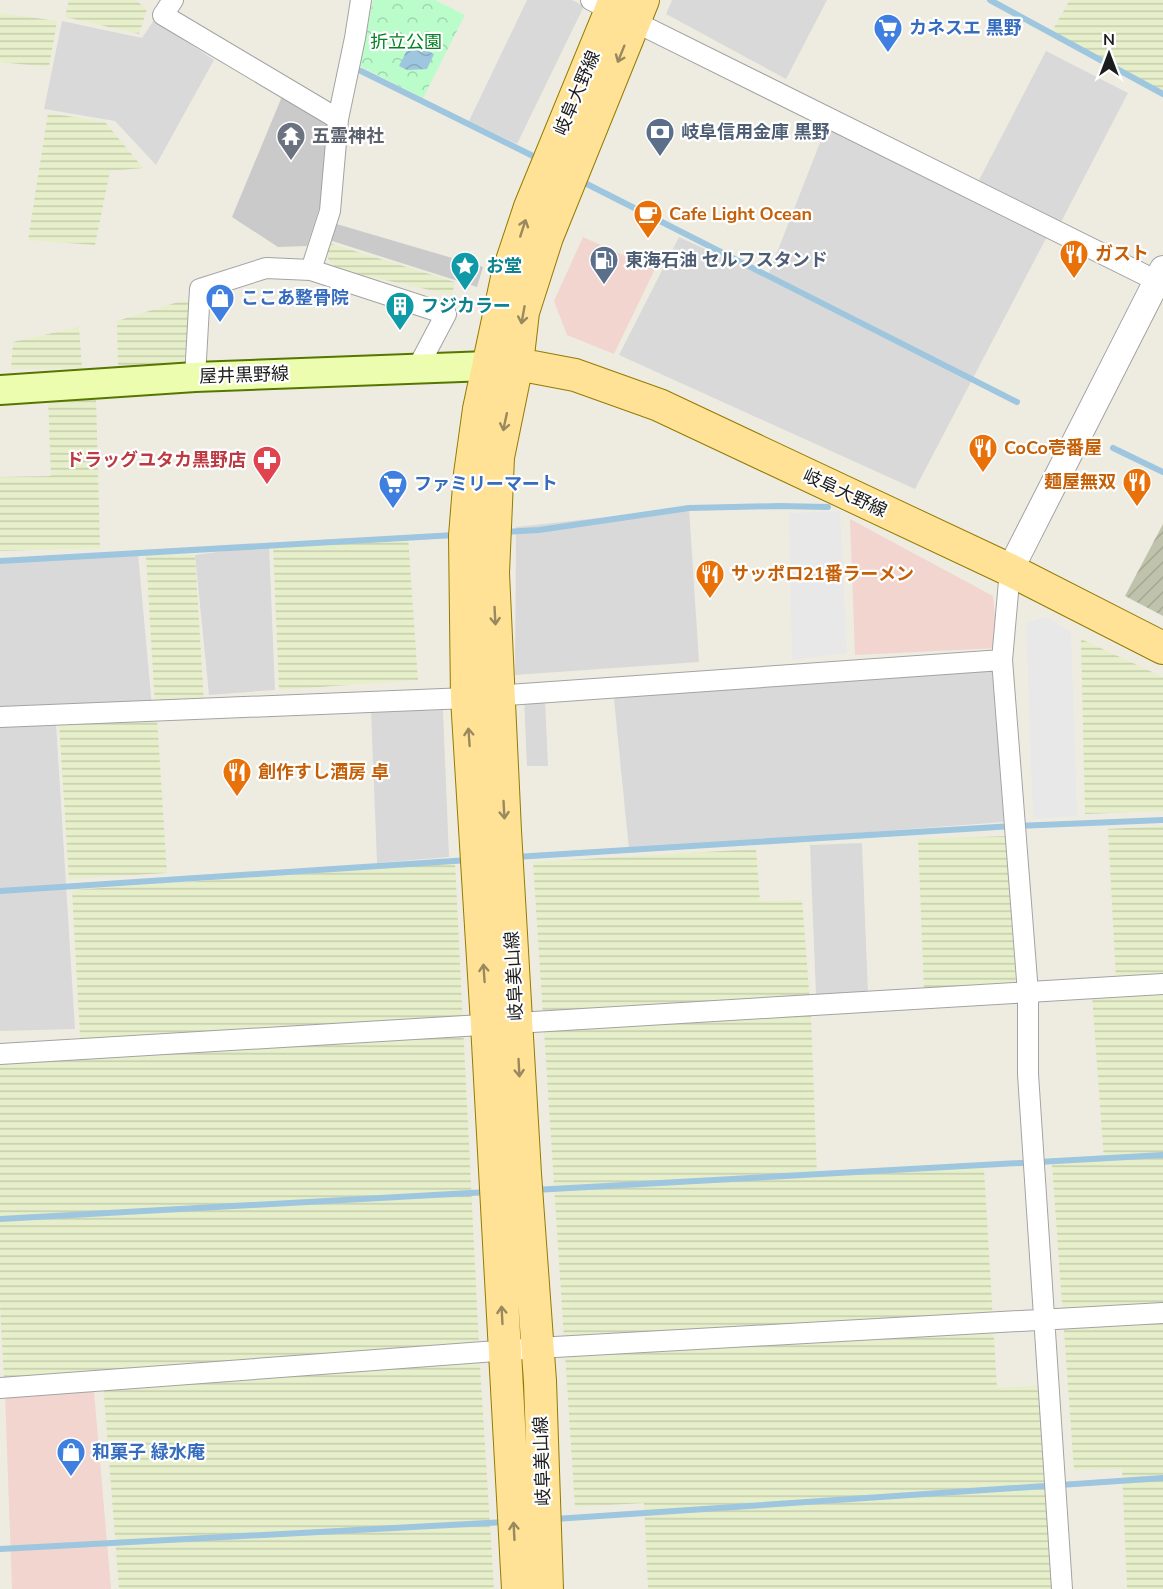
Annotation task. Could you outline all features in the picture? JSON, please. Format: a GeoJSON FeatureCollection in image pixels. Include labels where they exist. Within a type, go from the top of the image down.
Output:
{"type":"FeatureCollection","features":[{"type":"Feature","properties":{"kind":"main road","name":"岐阜大野線"},"geometry":{"type":"LineString","coordinates":[[619,7],[548,237],[523,312],[502,365],[574,375],[659,405],[1010,570],[1163,648]]}},
{"type":"Feature","properties":{"kind":"main road","name":"屋井黒野線"},"geometry":{"type":"LineString","coordinates":[[0,390],[195,377],[502,365]]}},
{"type":"Feature","properties":{"kind":"main road","name":"岐阜美山線"},"geometry":{"type":"LineString","coordinates":[[502,365],[493,573],[499,696],[504,1350],[518,1589]]}},
{"type":"Feature","properties":{"kind":"main road","name":"岐阜美山線"},"geometry":{"type":"LineString","coordinates":[[502,365],[479,409],[470,474],[465,536],[467,698],[537,1348],[547,1589]]}},
{"type":"Feature","properties":{"kind":"street"},"geometry":{"type":"LineString","coordinates":[[174,0],[164,15],[338,119]]}},
{"type":"Feature","properties":{"kind":"street"},"geometry":{"type":"LineString","coordinates":[[310,270],[330,211],[338,119],[361,0]]}},
{"type":"Feature","properties":{"kind":"street"},"geometry":{"type":"LineString","coordinates":[[619,7],[830,117],[1161,278],[1010,570],[1002,660],[1028,993],[1028,1074],[1062,1589]]}},
{"type":"Feature","properties":{"kind":"street"},"geometry":{"type":"LineString","coordinates":[[195,377],[200,289],[266,268],[310,270],[446,314],[418,368]]}},
{"type":"Feature","properties":{"kind":"street"},"geometry":{"type":"LineString","coordinates":[[0,717],[467,698],[1002,660]]}},
{"type":"Feature","properties":{"kind":"street"},"geometry":{"type":"LineString","coordinates":[[0,1054],[1163,984]]}},
{"type":"Feature","properties":{"kind":"street"},"geometry":{"type":"LineString","coordinates":[[0,1388],[504,1350],[1163,1313]]}},
{"type":"Feature","properties":{"kind":"shaded area"},"geometry":{"type":"Polygon","coordinates":[[[69,0],[135,0],[147,9],[139,34],[65,17],[69,0]]]}},
{"type":"Feature","properties":{"kind":"shaded area"},"geometry":{"type":"Polygon","coordinates":[[[527,0],[572,0],[584,6],[517,144],[469,121],[527,0]]]}},
{"type":"Feature","properties":{"kind":"shaded area"},"geometry":{"type":"Polygon","coordinates":[[[672,0],[827,0],[786,79],[666,14],[672,0]]]}},
{"type":"Feature","properties":{"kind":"shaded area"},"geometry":{"type":"Polygon","coordinates":[[[1070,0],[1163,0],[1163,91],[1049,36],[1070,0]]]}},
{"type":"Feature","properties":{"kind":"shaded area"},"geometry":{"type":"Polygon","coordinates":[[[0,13],[57,21],[49,67],[0,62],[0,13]]]}},
{"type":"Feature","properties":{"kind":"shaded area"},"geometry":{"type":"Polygon","coordinates":[[[154,20],[214,60],[156,165],[115,121],[44,109],[62,21],[142,38],[154,20]]]}},
{"type":"Feature","properties":{"kind":"shaded area"},"geometry":{"type":"Polygon","coordinates":[[[1046,51],[1128,93],[1060,224],[978,182],[1046,51]]]}},
{"type":"Feature","properties":{"kind":"shaded area","name":"五霊神社"},"geometry":{"type":"Polygon","coordinates":[[[283,94],[333,122],[321,203],[307,246],[278,247],[232,217],[283,94]]]}},
{"type":"Feature","properties":{"kind":"shaded area"},"geometry":{"type":"Polygon","coordinates":[[[48,113],[105,122],[143,168],[110,171],[95,245],[28,240],[48,113]]]}},
{"type":"Feature","properties":{"kind":"shaded area"},"geometry":{"type":"Polygon","coordinates":[[[830,117],[1052,227],[915,489],[619,355],[679,237],[767,278],[830,117]]]}},
{"type":"Feature","properties":{"kind":"shaded area"},"geometry":{"type":"Polygon","coordinates":[[[333,223],[483,267],[477,287],[329,240],[333,223]]]}},
{"type":"Feature","properties":{"kind":"shaded area","name":"東海石油 セルフスタンド"},"geometry":{"type":"Polygon","coordinates":[[[583,237],[655,269],[614,354],[567,335],[554,301],[583,237]]]}},
{"type":"Feature","properties":{"kind":"shaded area"},"geometry":{"type":"Polygon","coordinates":[[[329,243],[455,282],[452,295],[336,269],[327,257],[329,243]]]}},
{"type":"Feature","properties":{"kind":"shaded area"},"geometry":{"type":"Polygon","coordinates":[[[191,301],[184,364],[118,365],[117,321],[178,302],[191,301]]]}},
{"type":"Feature","properties":{"kind":"shaded area"},"geometry":{"type":"Polygon","coordinates":[[[79,327],[82,368],[11,369],[13,342],[79,327]]]}},
{"type":"Feature","properties":{"kind":"shaded area"},"geometry":{"type":"Polygon","coordinates":[[[96,397],[100,548],[0,551],[0,477],[51,476],[48,398],[96,397]]]}},
{"type":"Feature","properties":{"kind":"shaded area"},"geometry":{"type":"Polygon","coordinates":[[[689,508],[699,662],[515,675],[516,527],[689,508]]]}},
{"type":"Feature","properties":{"kind":"shaded area"},"geometry":{"type":"Polygon","coordinates":[[[840,511],[847,653],[792,660],[789,513],[840,511]]]}},
{"type":"Feature","properties":{"kind":"shaded area"},"geometry":{"type":"Polygon","coordinates":[[[850,519],[993,596],[998,648],[855,655],[850,519]]]}},
{"type":"Feature","properties":{"kind":"shaded area"},"geometry":{"type":"Polygon","coordinates":[[[1163,524],[1163,616],[1125,596],[1163,524]]]}},
{"type":"Feature","properties":{"kind":"shaded area"},"geometry":{"type":"Polygon","coordinates":[[[408,537],[418,680],[279,690],[273,545],[408,537]]]}},
{"type":"Feature","properties":{"kind":"shaded area"},"geometry":{"type":"Polygon","coordinates":[[[269,545],[275,690],[209,695],[195,555],[269,545]]]}},
{"type":"Feature","properties":{"kind":"shaded area"},"geometry":{"type":"Polygon","coordinates":[[[138,553],[152,707],[0,713],[0,560],[138,553]]]}},
{"type":"Feature","properties":{"kind":"shaded area"},"geometry":{"type":"Polygon","coordinates":[[[146,555],[195,555],[204,703],[155,706],[146,555]]]}},
{"type":"Feature","properties":{"kind":"shaded area"},"geometry":{"type":"Polygon","coordinates":[[[1046,617],[1071,632],[1077,816],[1033,819],[1026,623],[1046,617]]]}},
{"type":"Feature","properties":{"kind":"shaded area"},"geometry":{"type":"Polygon","coordinates":[[[1081,639],[1163,677],[1163,811],[1085,814],[1081,639]]]}},
{"type":"Feature","properties":{"kind":"shaded area"},"geometry":{"type":"Polygon","coordinates":[[[992,668],[1004,822],[629,850],[612,680],[992,668]]]}},
{"type":"Feature","properties":{"kind":"shaded area"},"geometry":{"type":"Polygon","coordinates":[[[545,698],[548,766],[527,766],[524,699],[545,698]]]}},
{"type":"Feature","properties":{"kind":"shaded area"},"geometry":{"type":"Polygon","coordinates":[[[443,710],[449,857],[377,863],[371,712],[443,710]]]}},
{"type":"Feature","properties":{"kind":"shaded area"},"geometry":{"type":"Polygon","coordinates":[[[157,718],[167,873],[69,879],[59,722],[157,718]]]}},
{"type":"Feature","properties":{"kind":"shaded area"},"geometry":{"type":"Polygon","coordinates":[[[56,723],[75,1029],[0,1031],[0,726],[56,723]]]}},
{"type":"Feature","properties":{"kind":"shaded area"},"geometry":{"type":"Polygon","coordinates":[[[1163,826],[1163,976],[1116,980],[1108,829],[1163,826]]]}},
{"type":"Feature","properties":{"kind":"shaded area"},"geometry":{"type":"Polygon","coordinates":[[[1009,836],[1016,987],[924,991],[918,839],[1009,836]]]}},
{"type":"Feature","properties":{"kind":"shaded area"},"geometry":{"type":"Polygon","coordinates":[[[862,843],[868,994],[816,996],[810,845],[862,843]]]}},
{"type":"Feature","properties":{"kind":"shaded area"},"geometry":{"type":"Polygon","coordinates":[[[756,849],[760,901],[802,900],[811,1015],[817,1176],[984,1168],[997,1388],[1041,1385],[1053,1589],[648,1589],[644,1503],[575,1507],[533,862],[756,849]]]}},
{"type":"Feature","properties":{"kind":"shaded area"},"geometry":{"type":"Polygon","coordinates":[[[455,863],[480,1366],[494,1589],[119,1589],[102,1370],[4,1378],[0,1306],[0,1063],[81,1055],[72,890],[455,863]]]}},
{"type":"Feature","properties":{"kind":"shaded area"},"geometry":{"type":"Polygon","coordinates":[[[1163,993],[1163,1589],[1127,1589],[1122,1469],[1074,1470],[1052,1164],[1104,1161],[1092,995],[1163,993]]]}},
{"type":"Feature","properties":{"kind":"shaded area"},"geometry":{"type":"Polygon","coordinates":[[[94,1391],[111,1589],[12,1589],[5,1394],[94,1391]]]}},
{"type":"Feature","properties":{"kind":"green space","name":"折立公園"},"geometry":{"type":"Polygon","coordinates":[[[373,0],[435,0],[465,15],[423,98],[360,66],[373,0]]]}},
{"type":"Feature","properties":{"kind":"water"},"geometry":{"type":"Polygon","coordinates":[[[411,42],[434,54],[427,69],[407,70],[399,66],[411,42]]]}},
{"type":"Feature","properties":{"kind":"waterway"},"geometry":{"type":"LineString","coordinates":[[990,0],[1163,94]]}},
{"type":"Feature","properties":{"kind":"waterway"},"geometry":{"type":"LineString","coordinates":[[361,71],[541,160]]}},
{"type":"Feature","properties":{"kind":"waterway"},"geometry":{"type":"LineString","coordinates":[[579,180],[1017,402]]}},
{"type":"Feature","properties":{"kind":"waterway"},"geometry":{"type":"LineString","coordinates":[[1113,448],[1163,472]]}},
{"type":"Feature","properties":{"kind":"waterway"},"geometry":{"type":"LineString","coordinates":[[504,532],[539,530],[689,508],[828,507]]}},
{"type":"Feature","properties":{"kind":"waterway"},"geometry":{"type":"LineString","coordinates":[[0,561],[455,535]]}},
{"type":"Feature","properties":{"kind":"waterway"},"geometry":{"type":"LineString","coordinates":[[515,857],[1013,826],[1163,820]]}},
{"type":"Feature","properties":{"kind":"waterway"},"geometry":{"type":"LineString","coordinates":[[0,891],[469,860]]}},
{"type":"Feature","properties":{"kind":"waterway"},"geometry":{"type":"LineString","coordinates":[[534,1190],[1163,1155]]}},
{"type":"Feature","properties":{"kind":"waterway"},"geometry":{"type":"LineString","coordinates":[[0,1219],[488,1192]]}},
{"type":"Feature","properties":{"kind":"waterway"},"geometry":{"type":"LineString","coordinates":[[555,1519],[1163,1478]]}},
{"type":"Feature","properties":{"kind":"waterway"},"geometry":{"type":"LineString","coordinates":[[0,1549],[506,1522]]}},
{"type":"Feature","properties":{"kind":"place","name":"カネスエ 黒野"},"geometry":{"type":"Point","coordinates":[888,54]}},
{"type":"Feature","properties":{"kind":"place","name":"岐阜信用金庫 黒野"},"geometry":{"type":"Point","coordinates":[660,158]}},
{"type":"Feature","properties":{"kind":"place","name":"五霊神社"},"geometry":{"type":"Point","coordinates":[291,162]}},
{"type":"Feature","properties":{"kind":"place","name":"Cafe Light Ocean"},"geometry":{"type":"Point","coordinates":[648,240]}},
{"type":"Feature","properties":{"kind":"place","name":"ガスト"},"geometry":{"type":"Point","coordinates":[1074,280]}},
{"type":"Feature","properties":{"kind":"place","name":"東海石油 セルフスタンド"},"geometry":{"type":"Point","coordinates":[604,286]}},
{"type":"Feature","properties":{"kind":"place","name":"お堂"},"geometry":{"type":"Point","coordinates":[465,292]}},
{"type":"Feature","properties":{"kind":"place","name":"ここあ整骨院"},"geometry":{"type":"Point","coordinates":[220,324]}},
{"type":"Feature","properties":{"kind":"place","name":"フジカラー"},"geometry":{"type":"Point","coordinates":[400,332]}},
{"type":"Feature","properties":{"kind":"place","name":"CoCo壱番屋"},"geometry":{"type":"Point","coordinates":[983,474]}},
{"type":"Feature","properties":{"kind":"place","name":"ドラッグユタカ黒野店"},"geometry":{"type":"Point","coordinates":[267,486]}},
{"type":"Feature","properties":{"kind":"place","name":"麺屋無双"},"geometry":{"type":"Point","coordinates":[1137,508]}},
{"type":"Feature","properties":{"kind":"place","name":"ファミリーマート"},"geometry":{"type":"Point","coordinates":[393,510]}},
{"type":"Feature","properties":{"kind":"place","name":"サッポロ21番ラーメン"},"geometry":{"type":"Point","coordinates":[710,600]}},
{"type":"Feature","properties":{"kind":"place","name":"創作すし酒房 卓"},"geometry":{"type":"Point","coordinates":[237,798]}},
{"type":"Feature","properties":{"kind":"place","name":"和菓子 緑水庵"},"geometry":{"type":"Point","coordinates":[71,1478]}}]}
